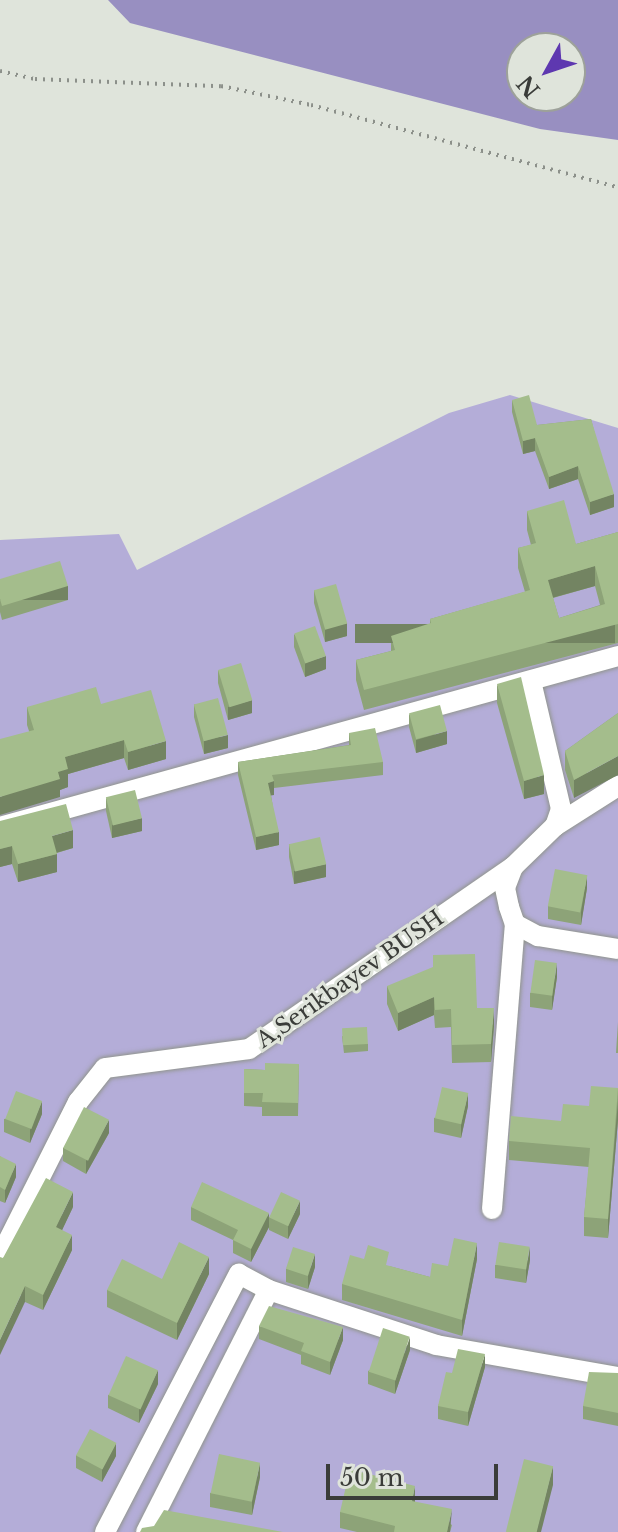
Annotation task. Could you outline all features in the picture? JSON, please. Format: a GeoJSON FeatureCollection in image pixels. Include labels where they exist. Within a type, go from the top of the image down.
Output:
{"type":"FeatureCollection","features":[{"type":"Feature","properties":{"kind":"street"},"geometry":{"type":"LineString","coordinates":[[0,827],[618,656]]}},
{"type":"Feature","properties":{"kind":"street"},"geometry":{"type":"LineString","coordinates":[[531,681],[561,809],[555,826]]}},
{"type":"Feature","properties":{"kind":"street","name":"A,Serikbayev BUSH"},"geometry":{"type":"LineString","coordinates":[[0,1257],[78,1102],[105,1068],[249,1049],[513,867],[555,826],[618,786]]}},
{"type":"Feature","properties":{"kind":"street"},"geometry":{"type":"LineString","coordinates":[[492,1209],[515,924],[505,888],[513,867]]}},
{"type":"Feature","properties":{"kind":"street"},"geometry":{"type":"LineString","coordinates":[[515,924],[538,936],[618,949]]}},
{"type":"Feature","properties":{"kind":"street"},"geometry":{"type":"LineString","coordinates":[[105,1532],[239,1274],[269,1290],[436,1345],[618,1377]]}},
{"type":"Feature","properties":{"kind":"street"},"geometry":{"type":"LineString","coordinates":[[146,1532],[269,1290]]}},
{"type":"Feature","properties":{"kind":"street"},"geometry":{"type":"LineString","coordinates":[[158,1509],[185,1515]]}},
{"type":"Feature","properties":{"kind":"path"},"geometry":{"type":"LineString","coordinates":[[0,71],[35,79],[221,86],[618,187]]}},
{"type":"Feature","properties":{"kind":"shaded area"},"geometry":{"type":"Polygon","coordinates":[[[108,0],[618,0],[618,140],[540,129],[130,23],[108,0]]]}},
{"type":"Feature","properties":{"kind":"shaded area"},"geometry":{"type":"Polygon","coordinates":[[[510,395],[618,428],[618,1532],[0,1532],[0,540],[119,534],[137,570],[449,413],[510,395]]]}},
{"type":"Feature","properties":{"kind":"building"},"geometry":{"type":"Polygon","coordinates":[[[529,395],[537,425],[591,419],[614,494],[590,502],[578,466],[549,477],[535,438],[523,441],[512,400],[529,395]]]}},
{"type":"Feature","properties":{"kind":"building"},"geometry":{"type":"Polygon","coordinates":[[[564,500],[576,544],[618,532],[618,624],[364,690],[356,660],[395,650],[391,636],[431,623],[430,619],[530,590],[518,548],[536,543],[527,511],[564,500]],[[595,566],[548,580],[559,618],[605,604],[595,566]]]}},
{"type":"Feature","properties":{"kind":"building"},"geometry":{"type":"Polygon","coordinates":[[[60,561],[68,586],[2,606],[0,579],[60,561]]]}},
{"type":"Feature","properties":{"kind":"building"},"geometry":{"type":"Polygon","coordinates":[[[336,584],[347,623],[325,630],[314,590],[336,584]]]}},
{"type":"Feature","properties":{"kind":"building"},"geometry":{"type":"Polygon","coordinates":[[[315,626],[326,656],[305,664],[294,634],[315,626]]]}},
{"type":"Feature","properties":{"kind":"building"},"geometry":{"type":"Polygon","coordinates":[[[241,663],[252,700],[229,707],[218,670],[241,663]]]}},
{"type":"Feature","properties":{"kind":"building"},"geometry":{"type":"Polygon","coordinates":[[[521,677],[544,775],[524,781],[497,684],[521,677]]]}},
{"type":"Feature","properties":{"kind":"building"},"geometry":{"type":"Polygon","coordinates":[[[96,687],[101,704],[151,690],[166,741],[128,752],[124,740],[65,757],[68,769],[58,772],[60,779],[0,797],[0,739],[34,730],[27,707],[96,687]]]}},
{"type":"Feature","properties":{"kind":"building"},"geometry":{"type":"Polygon","coordinates":[[[218,698],[228,735],[204,741],[194,704],[218,698]]]}},
{"type":"Feature","properties":{"kind":"building"},"geometry":{"type":"Polygon","coordinates":[[[440,705],[447,731],[416,739],[409,713],[440,705]]]}},
{"type":"Feature","properties":{"kind":"building"},"geometry":{"type":"Polygon","coordinates":[[[618,713],[618,756],[574,780],[565,751],[618,713]]]}},
{"type":"Feature","properties":{"kind":"building"},"geometry":{"type":"Polygon","coordinates":[[[375,728],[383,762],[272,775],[274,781],[268,783],[279,832],[256,837],[238,762],[351,745],[349,733],[375,728]]]}},
{"type":"Feature","properties":{"kind":"building"},"geometry":{"type":"Polygon","coordinates":[[[135,790],[142,818],[113,825],[106,797],[135,790]]]}},
{"type":"Feature","properties":{"kind":"building"},"geometry":{"type":"Polygon","coordinates":[[[66,804],[73,830],[52,836],[57,854],[18,864],[12,846],[0,849],[0,821],[66,804]]]}},
{"type":"Feature","properties":{"kind":"building"},"geometry":{"type":"Polygon","coordinates":[[[320,837],[326,864],[295,871],[289,844],[320,837]]]}},
{"type":"Feature","properties":{"kind":"building"},"geometry":{"type":"Polygon","coordinates":[[[555,869],[587,875],[580,913],[548,906],[555,869]]]}},
{"type":"Feature","properties":{"kind":"building"},"geometry":{"type":"Polygon","coordinates":[[[475,954],[477,1008],[494,1008],[491,1044],[452,1045],[451,1009],[435,1010],[434,997],[398,1013],[387,986],[433,967],[433,955],[475,954]]]}},
{"type":"Feature","properties":{"kind":"building"},"geometry":{"type":"Polygon","coordinates":[[[535,960],[557,963],[552,996],[530,993],[535,960]]]}},
{"type":"Feature","properties":{"kind":"building"},"geometry":{"type":"Polygon","coordinates":[[[367,1027],[368,1044],[343,1045],[342,1028],[367,1027]]]}},
{"type":"Feature","properties":{"kind":"building"},"geometry":{"type":"Polygon","coordinates":[[[265,1063],[299,1064],[298,1103],[262,1102],[263,1093],[244,1093],[244,1069],[265,1070],[265,1063]]]}},
{"type":"Feature","properties":{"kind":"building"},"geometry":{"type":"Polygon","coordinates":[[[591,1086],[618,1088],[608,1219],[584,1217],[590,1148],[509,1141],[511,1116],[561,1121],[563,1104],[589,1106],[591,1086]]]}},
{"type":"Feature","properties":{"kind":"building"},"geometry":{"type":"Polygon","coordinates":[[[442,1087],[468,1093],[461,1124],[435,1118],[442,1087]]]}},
{"type":"Feature","properties":{"kind":"building"},"geometry":{"type":"Polygon","coordinates":[[[16,1091],[42,1101],[31,1129],[5,1119],[16,1091]]]}},
{"type":"Feature","properties":{"kind":"building"},"geometry":{"type":"Polygon","coordinates":[[[84,1107],[109,1120],[88,1161],[63,1148],[84,1107]]]}},
{"type":"Feature","properties":{"kind":"building"},"geometry":{"type":"Polygon","coordinates":[[[0,1156],[16,1164],[5,1190],[0,1187],[0,1156]]]}},
{"type":"Feature","properties":{"kind":"building"},"geometry":{"type":"Polygon","coordinates":[[[46,1178],[73,1192],[56,1227],[72,1235],[43,1295],[25,1286],[0,1340],[0,1257],[3,1258],[46,1178]]]}},
{"type":"Feature","properties":{"kind":"building"},"geometry":{"type":"Polygon","coordinates":[[[202,1182],[269,1213],[251,1249],[233,1240],[238,1230],[191,1207],[202,1182]]]}},
{"type":"Feature","properties":{"kind":"building"},"geometry":{"type":"Polygon","coordinates":[[[281,1192],[300,1201],[288,1226],[269,1217],[281,1192]]]}},
{"type":"Feature","properties":{"kind":"building"},"geometry":{"type":"Polygon","coordinates":[[[454,1238],[477,1243],[462,1320],[342,1284],[350,1255],[364,1259],[368,1245],[389,1252],[386,1265],[430,1277],[432,1263],[448,1266],[454,1238]]]}},
{"type":"Feature","properties":{"kind":"building"},"geometry":{"type":"Polygon","coordinates":[[[179,1242],[209,1257],[177,1323],[107,1290],[122,1259],[162,1279],[179,1242]]]}},
{"type":"Feature","properties":{"kind":"building"},"geometry":{"type":"Polygon","coordinates":[[[499,1242],[530,1247],[526,1270],[495,1265],[499,1242]]]}},
{"type":"Feature","properties":{"kind":"building"},"geometry":{"type":"Polygon","coordinates":[[[293,1247],[315,1254],[308,1276],[286,1269],[293,1247]]]}},
{"type":"Feature","properties":{"kind":"building"},"geometry":{"type":"Polygon","coordinates":[[[269,1306],[343,1327],[330,1362],[301,1351],[304,1343],[259,1326],[269,1306]]]}},
{"type":"Feature","properties":{"kind":"building"},"geometry":{"type":"Polygon","coordinates":[[[383,1328],[410,1337],[395,1380],[369,1372],[383,1328]]]}},
{"type":"Feature","properties":{"kind":"building"},"geometry":{"type":"Polygon","coordinates":[[[458,1349],[485,1354],[468,1412],[438,1406],[446,1372],[452,1373],[458,1349]]]}},
{"type":"Feature","properties":{"kind":"building"},"geometry":{"type":"Polygon","coordinates":[[[126,1356],[158,1370],[140,1410],[109,1395],[126,1356]]]}},
{"type":"Feature","properties":{"kind":"building"},"geometry":{"type":"Polygon","coordinates":[[[589,1372],[618,1373],[618,1413],[583,1406],[589,1372]]]}},
{"type":"Feature","properties":{"kind":"building"},"geometry":{"type":"Polygon","coordinates":[[[90,1429],[116,1443],[102,1470],[76,1455],[90,1429]]]}},
{"type":"Feature","properties":{"kind":"building"},"geometry":{"type":"Polygon","coordinates":[[[219,1454],[260,1463],[252,1502],[211,1493],[219,1454]]]}},
{"type":"Feature","properties":{"kind":"building"},"geometry":{"type":"Polygon","coordinates":[[[524,1459],[553,1466],[537,1532],[506,1532],[524,1459]]]}},
{"type":"Feature","properties":{"kind":"building"},"geometry":{"type":"Polygon","coordinates":[[[350,1469],[415,1486],[412,1501],[452,1509],[447,1532],[394,1532],[395,1526],[340,1512],[350,1469]]]}},
{"type":"Feature","properties":{"kind":"building"},"geometry":{"type":"Polygon","coordinates":[[[164,1510],[283,1532],[140,1532],[142,1528],[154,1526],[164,1510]]]}}]}
